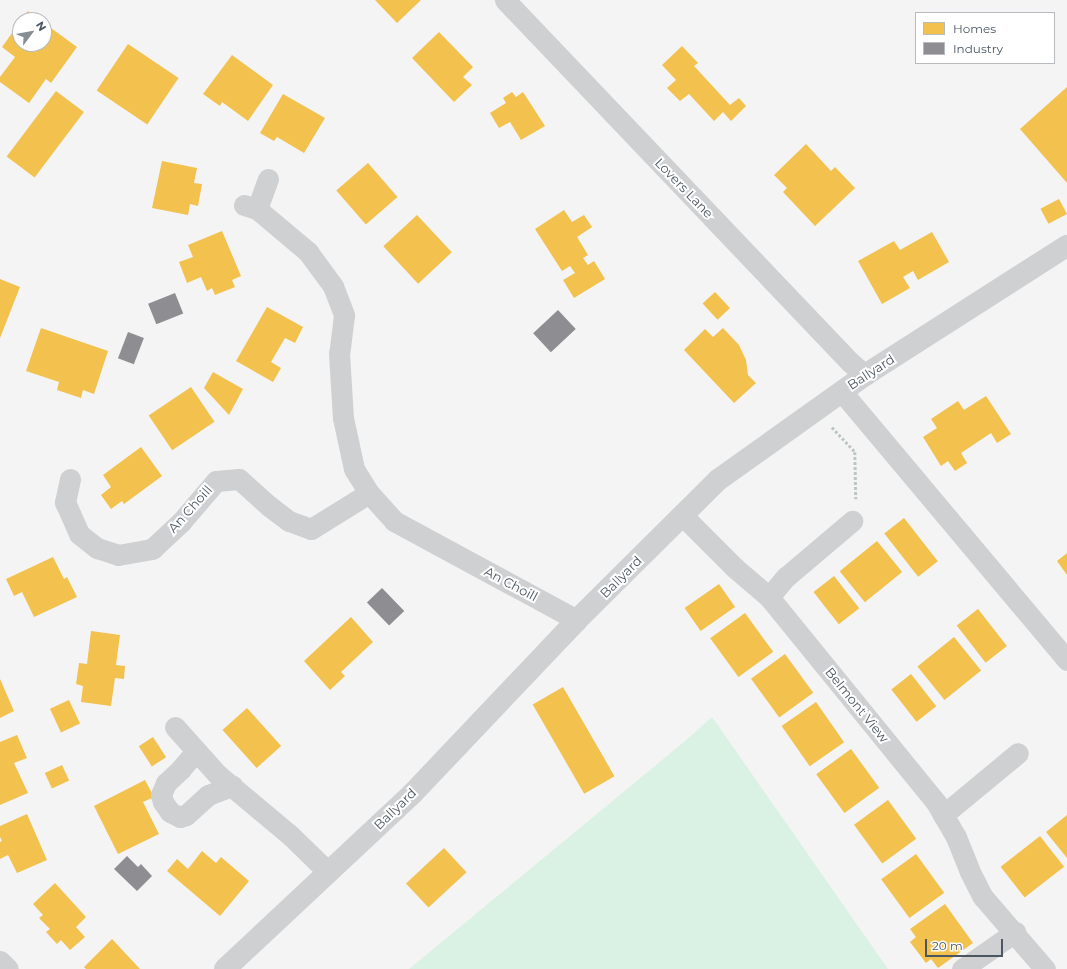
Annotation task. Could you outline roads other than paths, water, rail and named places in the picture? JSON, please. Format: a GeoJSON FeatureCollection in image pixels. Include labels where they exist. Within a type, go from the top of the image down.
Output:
{"type":"FeatureCollection","features":[{"type":"Feature","properties":{"kind":"street","name":"Lovers Lane"},"geometry":{"type":"LineString","coordinates":[[505,0],[865,376]]}},
{"type":"Feature","properties":{"kind":"street","name":"An Choill"},"geometry":{"type":"LineString","coordinates":[[268,179],[251,207],[308,252],[333,286],[344,315],[339,353],[343,418],[354,469],[369,493],[394,521],[577,620]]}},
{"type":"Feature","properties":{"kind":"street","name":"Ballyard"},"geometry":{"type":"LineString","coordinates":[[225,969],[412,793],[577,620],[718,480],[865,376],[1067,246]]}},
{"type":"Feature","properties":{"kind":"street"},"geometry":{"type":"LineString","coordinates":[[842,392],[1067,660]]}},
{"type":"Feature","properties":{"kind":"street","name":"An Choill"},"geometry":{"type":"LineString","coordinates":[[70,479],[65,502],[80,534],[97,548],[118,555],[152,549],[181,522],[204,492],[216,481],[240,479],[269,506],[289,521],[312,528],[369,493]]}},
{"type":"Feature","properties":{"kind":"street","name":"Belmont View"},"geometry":{"type":"LineString","coordinates":[[682,515],[735,568],[769,597],[937,804],[956,837],[969,870],[983,897],[1015,932],[1045,969]]}},
{"type":"Feature","properties":{"kind":"street"},"geometry":{"type":"LineString","coordinates":[[769,597],[786,577],[852,521]]}},
{"type":"Feature","properties":{"kind":"street"},"geometry":{"type":"LineString","coordinates":[[175,727],[217,774],[290,835],[328,872]]}},
{"type":"Feature","properties":{"kind":"street"},"geometry":{"type":"LineString","coordinates":[[196,751],[181,769],[166,783],[161,795],[163,802],[170,812],[180,817],[186,815],[208,795],[232,786]]}},
{"type":"Feature","properties":{"kind":"street"},"geometry":{"type":"LineString","coordinates":[[944,815],[1018,753]]}},
{"type":"Feature","properties":{"kind":"street"},"geometry":{"type":"LineString","coordinates":[[962,969],[1015,932]]}},
{"type":"Feature","properties":{"kind":"street"},"geometry":{"type":"LineString","coordinates":[[0,961],[8,969]]}}]}
